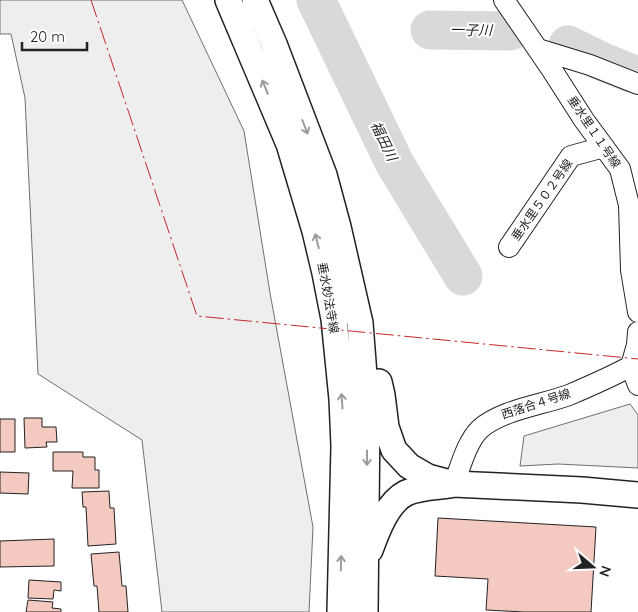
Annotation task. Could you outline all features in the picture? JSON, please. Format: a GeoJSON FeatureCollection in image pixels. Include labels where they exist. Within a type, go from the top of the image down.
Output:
{"type":"FeatureCollection","features":[{"type":"Feature","properties":{"kind":"street","name":"垂水妙法寺線"},"geometry":{"type":"LineString","coordinates":[[228,0],[289,144],[315,231],[334,319],[342,398],[344,446],[340,612]]}},
{"type":"Feature","properties":{"kind":"street","name":"垂水妙法寺線"},"geometry":{"type":"LineString","coordinates":[[255,0],[274,44],[324,175],[360,322],[367,414],[365,612]]}},
{"type":"Feature","properties":{"kind":"street","name":"垂水里１１号線"},"geometry":{"type":"LineString","coordinates":[[504,0],[584,120],[620,169],[629,205],[632,270],[638,312]]}},
{"type":"Feature","properties":{"kind":"street"},"geometry":{"type":"LineString","coordinates":[[538,49],[590,65],[638,84]]}},
{"type":"Feature","properties":{"kind":"street","name":"垂水里５０２号線"},"geometry":{"type":"LineString","coordinates":[[509,247],[571,156],[604,147]]}},
{"type":"Feature","properties":{"kind":"street"},"geometry":{"type":"LineString","coordinates":[[360,322],[374,362],[382,395],[386,426],[394,450],[409,466],[428,477],[454,484]]}},
{"type":"Feature","properties":{"kind":"street"},"geometry":{"type":"LineString","coordinates":[[638,332],[637,345],[631,366],[638,385]]}},
{"type":"Feature","properties":{"kind":"street","name":"西落合４号線"},"geometry":{"type":"LineString","coordinates":[[454,484],[468,447],[478,430],[495,418],[568,395],[608,379],[631,366]]}},
{"type":"Feature","properties":{"kind":"street"},"geometry":{"type":"LineString","coordinates":[[366,560],[380,523],[394,503],[406,494],[422,489],[454,484],[582,490],[638,495]]}},
{"type":"Feature","properties":{"kind":"shaded area"},"geometry":{"type":"Polygon","coordinates":[[[0,0],[182,0],[244,131],[270,293],[313,527],[309,612],[162,612],[142,440],[38,374],[25,98],[11,34],[0,34],[0,0]]]}},
{"type":"Feature","properties":{"kind":"shaded area"},"geometry":{"type":"Polygon","coordinates":[[[630,404],[638,415],[638,468],[558,464],[520,466],[524,436],[630,404]]]}},
{"type":"Feature","properties":{"kind":"building"},"geometry":{"type":"Polygon","coordinates":[[[24,418],[42,418],[42,427],[56,427],[57,442],[46,442],[47,447],[25,448],[24,418]]]}},
{"type":"Feature","properties":{"kind":"building"},"geometry":{"type":"Polygon","coordinates":[[[0,419],[15,419],[15,452],[0,452],[0,419]]]}},
{"type":"Feature","properties":{"kind":"building"},"geometry":{"type":"Polygon","coordinates":[[[53,452],[83,452],[83,457],[95,457],[95,470],[99,470],[99,488],[72,488],[73,471],[53,471],[53,452]]]}},
{"type":"Feature","properties":{"kind":"building"},"geometry":{"type":"Polygon","coordinates":[[[0,472],[29,473],[28,494],[0,493],[0,472]]]}},
{"type":"Feature","properties":{"kind":"building"},"geometry":{"type":"Polygon","coordinates":[[[109,491],[110,508],[114,508],[116,544],[88,546],[86,507],[83,507],[82,492],[109,491]]]}},
{"type":"Feature","properties":{"kind":"building"},"geometry":{"type":"Polygon","coordinates":[[[438,518],[596,527],[591,612],[486,610],[488,579],[435,576],[438,518]]]}},
{"type":"Feature","properties":{"kind":"building"},"geometry":{"type":"Polygon","coordinates":[[[54,539],[54,566],[0,567],[0,541],[54,539]]]}},
{"type":"Feature","properties":{"kind":"building"},"geometry":{"type":"Polygon","coordinates":[[[119,552],[122,586],[126,586],[128,612],[99,612],[97,586],[94,586],[91,554],[119,552]]]}},
{"type":"Feature","properties":{"kind":"building"},"geometry":{"type":"Polygon","coordinates":[[[29,580],[61,582],[61,591],[54,590],[53,599],[28,598],[29,580]]]}},
{"type":"Feature","properties":{"kind":"building"},"geometry":{"type":"Polygon","coordinates":[[[28,600],[53,602],[52,608],[61,609],[61,612],[26,612],[28,600]]]}},
{"type":"Feature","properties":{"kind":"waterway","name":"福田川"},"geometry":{"type":"LineString","coordinates":[[316,0],[395,164],[463,276]]}},
{"type":"Feature","properties":{"kind":"waterway","name":"一子川"},"geometry":{"type":"LineString","coordinates":[[430,30],[511,31]]}},
{"type":"Feature","properties":{"kind":"waterway","name":"一子川"},"geometry":{"type":"LineString","coordinates":[[568,45],[630,73]]}},
{"type":"Feature","properties":{"kind":"power"},"geometry":{"type":"LineString","coordinates":[[91,0],[197,316],[638,359]]}}]}
